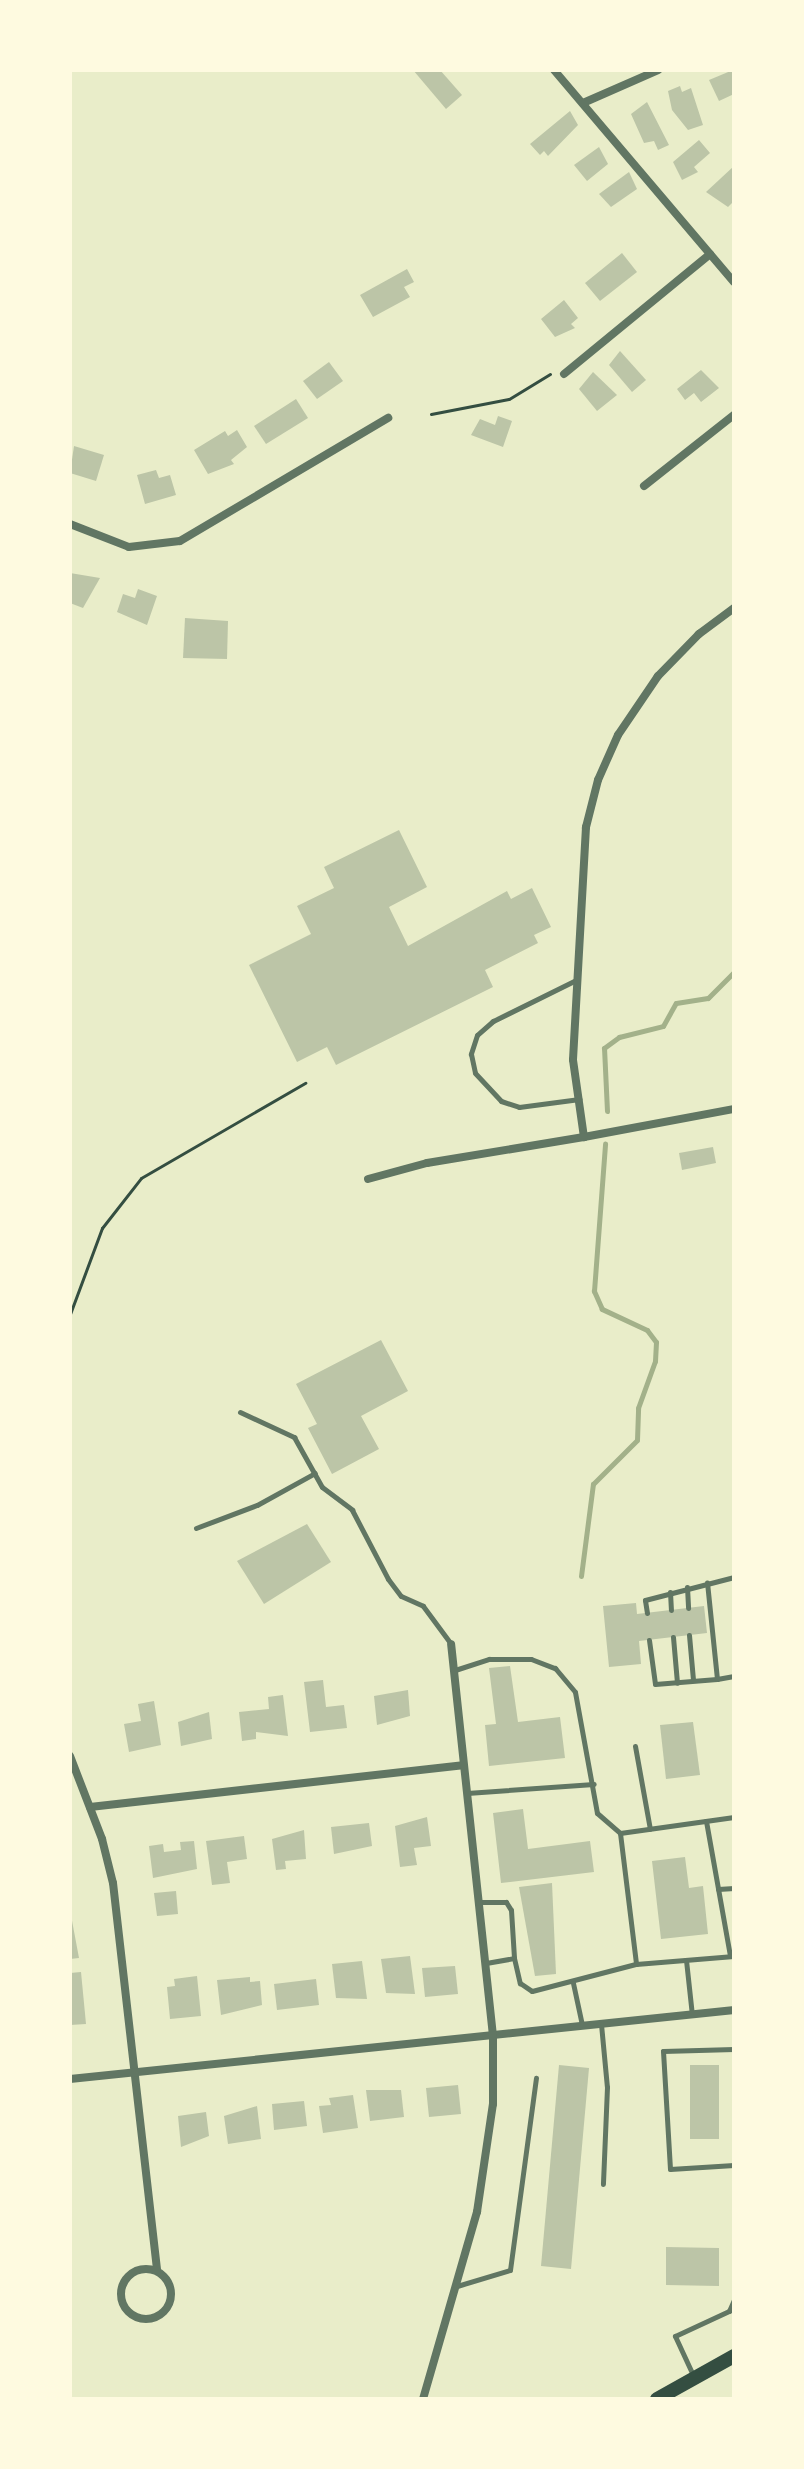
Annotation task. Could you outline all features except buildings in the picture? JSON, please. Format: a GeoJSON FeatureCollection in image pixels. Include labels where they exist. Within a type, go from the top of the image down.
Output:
{"type":"FeatureCollection","features":[{"type":"Feature","properties":{"kind":"main road"},"geometry":{"type":"LineString","coordinates":[[657,2399],[734,2356]]}},
{"type":"Feature","properties":{"kind":"street"},"geometry":{"type":"LineString","coordinates":[[554,70],[734,282]]}},
{"type":"Feature","properties":{"kind":"street"},"geometry":{"type":"LineString","coordinates":[[583,103],[658,70]]}},
{"type":"Feature","properties":{"kind":"street"},"geometry":{"type":"LineString","coordinates":[[567,372],[710,254]]}},
{"type":"Feature","properties":{"kind":"street"},"geometry":{"type":"LineString","coordinates":[[644,486],[734,415]]}},
{"type":"Feature","properties":{"kind":"street"},"geometry":{"type":"LineString","coordinates":[[70,524],[129,547],[180,541],[388,418]]}},
{"type":"Feature","properties":{"kind":"street"},"geometry":{"type":"LineString","coordinates":[[584,1137],[573,1060],[586,827],[608,754],[668,665],[734,608]]}},
{"type":"Feature","properties":{"kind":"street"},"geometry":{"type":"LineString","coordinates":[[368,1179],[427,1163],[734,1109]]}},
{"type":"Feature","properties":{"kind":"street"},"geometry":{"type":"LineString","coordinates":[[423,2399],[457,2286],[490,2147],[493,2036],[451,1644]]}},
{"type":"Feature","properties":{"kind":"street"},"geometry":{"type":"LineString","coordinates":[[70,1756],[90,1807],[113,1883],[157,2271],[169,2283],[169,2305],[152,2319],[134,2317],[121,2299],[123,2283],[137,2270],[157,2271]]}},
{"type":"Feature","properties":{"kind":"street"},"geometry":{"type":"LineString","coordinates":[[90,1807],[463,1765]]}},
{"type":"Feature","properties":{"kind":"street"},"geometry":{"type":"LineString","coordinates":[[70,2079],[734,2010]]}},
{"type":"Feature","properties":{"kind":"lane"},"geometry":{"type":"LineString","coordinates":[[576,980],[493,1021],[477,1035],[471,1054],[475,1073],[501,1101],[519,1107],[579,1099]]}},
{"type":"Feature","properties":{"kind":"lane"},"geometry":{"type":"LineString","coordinates":[[240,1412],[294,1437],[322,1487],[352,1510],[388,1579],[401,1596],[423,1606],[451,1644]]}},
{"type":"Feature","properties":{"kind":"lane"},"geometry":{"type":"LineString","coordinates":[[196,1528],[257,1505],[315,1473]]}},
{"type":"Feature","properties":{"kind":"lane"},"geometry":{"type":"LineString","coordinates":[[647,1613],[645,1600],[734,1577]]}},
{"type":"Feature","properties":{"kind":"lane"},"geometry":{"type":"LineString","coordinates":[[707,1583],[717,1679]]}},
{"type":"Feature","properties":{"kind":"lane"},"geometry":{"type":"LineString","coordinates":[[687,1587],[688,1608]]}},
{"type":"Feature","properties":{"kind":"lane"},"geometry":{"type":"LineString","coordinates":[[670,1592],[671,1610]]}},
{"type":"Feature","properties":{"kind":"lane"},"geometry":{"type":"LineString","coordinates":[[689,1635],[693,1680]]}},
{"type":"Feature","properties":{"kind":"lane"},"geometry":{"type":"LineString","coordinates":[[673,1637],[677,1683]]}},
{"type":"Feature","properties":{"kind":"lane"},"geometry":{"type":"LineString","coordinates":[[649,1640],[655,1684],[734,1676]]}},
{"type":"Feature","properties":{"kind":"lane"},"geometry":{"type":"LineString","coordinates":[[454,1671],[500,1657],[531,1659],[555,1668],[581,1706],[597,1813],[620,1833],[636,1964]]}},
{"type":"Feature","properties":{"kind":"lane"},"geometry":{"type":"LineString","coordinates":[[635,1746],[650,1829]]}},
{"type":"Feature","properties":{"kind":"lane"},"geometry":{"type":"LineString","coordinates":[[466,1793],[594,1784]]}},
{"type":"Feature","properties":{"kind":"lane"},"geometry":{"type":"LineString","coordinates":[[620,1833],[734,1817]]}},
{"type":"Feature","properties":{"kind":"lane"},"geometry":{"type":"LineString","coordinates":[[478,1902],[506,1902],[511,1910],[514,1958],[520,1983],[532,1991],[573,1983],[636,1964],[732,1956],[706,1821]]}},
{"type":"Feature","properties":{"kind":"lane"},"geometry":{"type":"LineString","coordinates":[[718,1889],[734,1888]]}},
{"type":"Feature","properties":{"kind":"lane"},"geometry":{"type":"LineString","coordinates":[[484,1963],[514,1958]]}},
{"type":"Feature","properties":{"kind":"lane"},"geometry":{"type":"LineString","coordinates":[[686,1960],[692,2015]]}},
{"type":"Feature","properties":{"kind":"lane"},"geometry":{"type":"LineString","coordinates":[[573,1983],[582,2026]]}},
{"type":"Feature","properties":{"kind":"lane"},"geometry":{"type":"LineString","coordinates":[[601,2024],[607,2087],[603,2184]]}},
{"type":"Feature","properties":{"kind":"lane"},"geometry":{"type":"LineString","coordinates":[[734,2049],[663,2051],[670,2169],[734,2165]]}},
{"type":"Feature","properties":{"kind":"lane"},"geometry":{"type":"LineString","coordinates":[[457,2286],[510,2270],[536,2078]]}},
{"type":"Feature","properties":{"kind":"lane"},"geometry":{"type":"LineString","coordinates":[[694,2378],[675,2336],[729,2311],[734,2300]]}},
{"type":"Feature","properties":{"kind":"path"},"geometry":{"type":"LineString","coordinates":[[431,414],[509,399],[539,379],[567,372]]}},
{"type":"Feature","properties":{"kind":"path"},"geometry":{"type":"LineString","coordinates":[[70,1314],[102,1228],[141,1178],[305,1083]]}},
{"type":"Feature","properties":{"kind":"waterway"},"geometry":{"type":"LineString","coordinates":[[607,1111],[604,1048],[619,1037],[663,1026],[676,1003],[708,998],[734,972]]}},
{"type":"Feature","properties":{"kind":"waterway"},"geometry":{"type":"LineString","coordinates":[[581,1576],[593,1484],[637,1440],[638,1408],[655,1361],[656,1342],[647,1330],[602,1309],[594,1291],[605,1143]]}}]}
